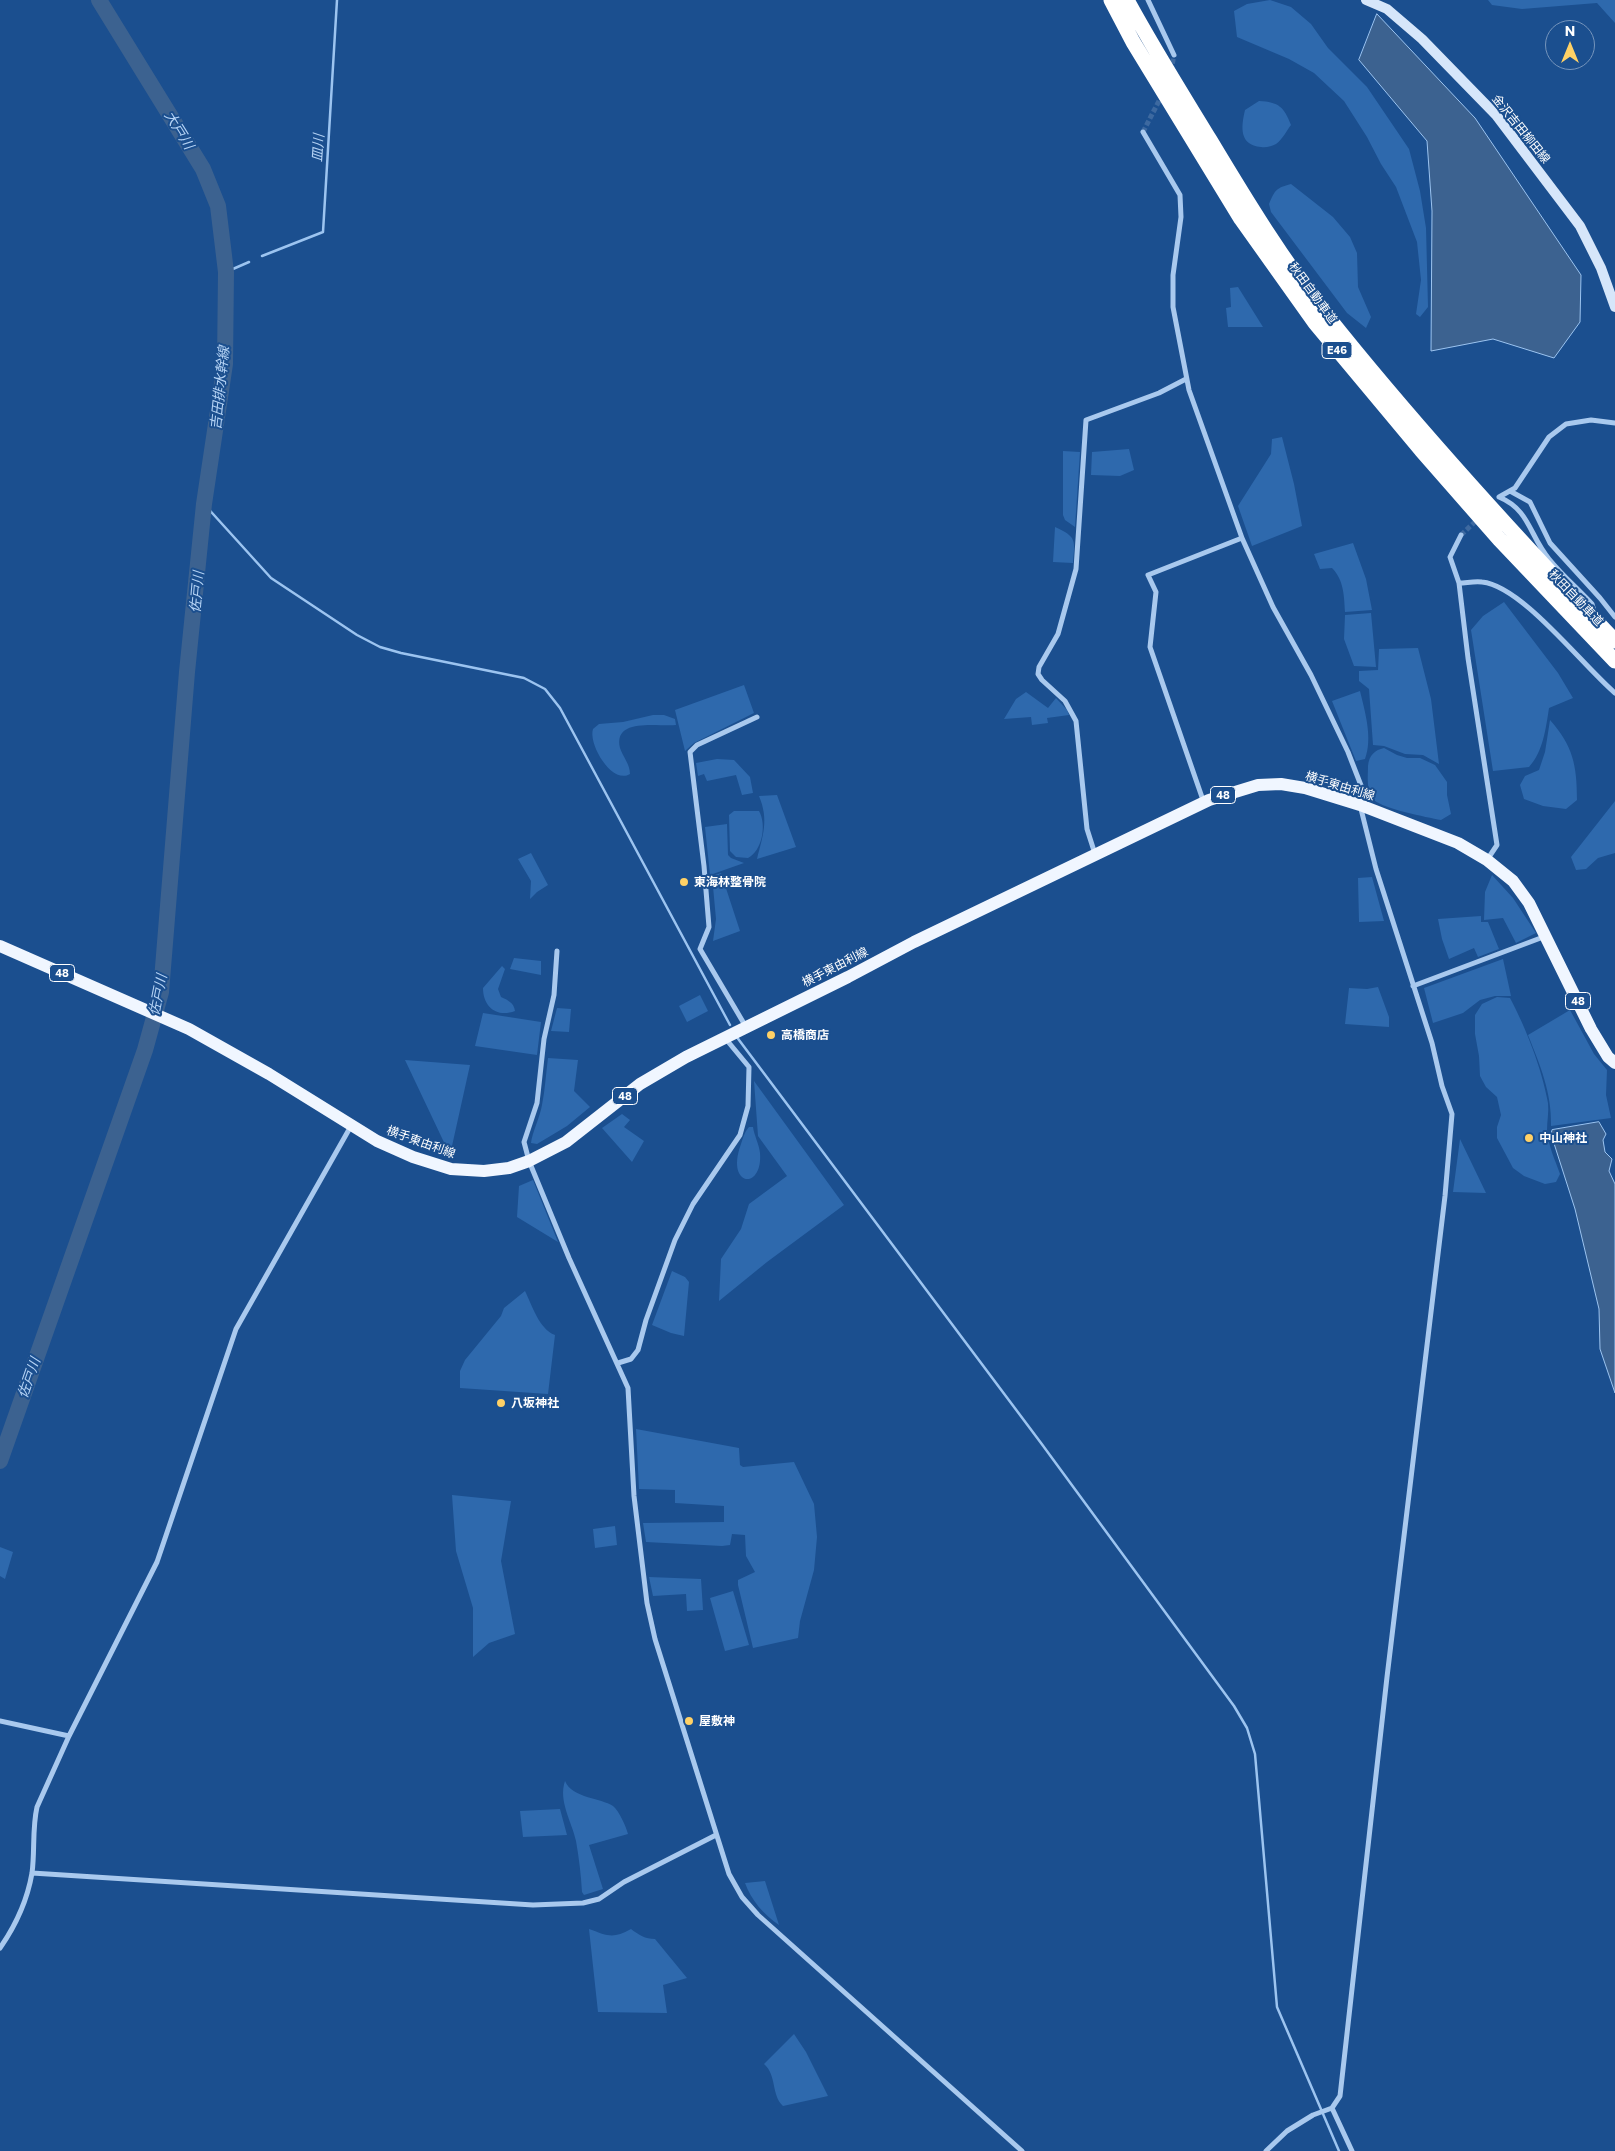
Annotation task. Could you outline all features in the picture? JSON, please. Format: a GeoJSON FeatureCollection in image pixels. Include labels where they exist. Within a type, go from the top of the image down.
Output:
{"type":"FeatureCollection","features":[{"type":"Feature","properties":{"kind":"highway","name":"秋田自動車道"},"geometry":{"type":"LineString","coordinates":[[1111,0],[1133,42],[1242,219],[1315,323],[1421,450],[1499,539],[1615,661]]}},
{"type":"Feature","properties":{"kind":"highway","name":"秋田自動車道"},"geometry":{"type":"LineString","coordinates":[[1127,0],[1145,34],[1253,212],[1326,314],[1445,457],[1508,528],[1615,641]]}},
{"type":"Feature","properties":{"kind":"main road","name":"金沢吉田柳田線"},"geometry":{"type":"LineString","coordinates":[[1366,0],[1387,9],[1422,39],[1496,115],[1580,226],[1601,268],[1615,307]]}},
{"type":"Feature","properties":{"kind":"main road","name":"横手東由利線"},"geometry":{"type":"LineString","coordinates":[[0,946],[189,1029],[269,1074],[351,1126],[413,1157],[451,1169],[484,1171],[509,1168],[529,1161],[566,1142],[640,1084],[724,1037],[1095,854],[1204,803],[1258,785],[1281,784],[1305,788],[1360,805],[1458,843],[1487,860],[1513,881],[1523,892],[1591,1029],[1608,1057],[1615,1063]]}},
{"type":"Feature","properties":{"kind":"street"},"geometry":{"type":"LineString","coordinates":[[1148,0],[1174,55]]}},
{"type":"Feature","properties":{"kind":"street"},"geometry":{"type":"LineString","coordinates":[[1143,132],[1180,195],[1181,217],[1173,276],[1173,307],[1186,379],[1242,538],[1273,607],[1311,675],[1348,752],[1362,788],[1360,805],[1376,869],[1432,1043],[1442,1086],[1452,1114],[1445,1196],[1387,1677],[1342,2086],[1340,2096],[1330,2109],[1316,2114],[1287,2132],[1266,2151]]}},
{"type":"Feature","properties":{"kind":"street"},"geometry":{"type":"LineString","coordinates":[[1095,854],[1087,829],[1076,721],[1065,701],[1038,674],[1058,634],[1076,569],[1086,420],[1159,393],[1186,379]]}},
{"type":"Feature","properties":{"kind":"street"},"geometry":{"type":"LineString","coordinates":[[1599,624],[1592,604],[1548,558],[1532,534],[1520,510],[1511,502],[1499,497],[1515,488],[1549,437],[1566,424],[1591,420],[1615,423]]}},
{"type":"Feature","properties":{"kind":"street"},"geometry":{"type":"LineString","coordinates":[[1510,491],[1530,502],[1550,543],[1600,598],[1615,618]]}},
{"type":"Feature","properties":{"kind":"street"},"geometry":{"type":"LineString","coordinates":[[1461,535],[1450,557],[1459,583],[1468,658],[1497,845],[1487,860]]}},
{"type":"Feature","properties":{"kind":"street"},"geometry":{"type":"LineString","coordinates":[[1204,803],[1150,647],[1156,592],[1148,575],[1242,538]]}},
{"type":"Feature","properties":{"kind":"street"},"geometry":{"type":"LineString","coordinates":[[1459,583],[1482,582],[1503,589],[1522,600],[1599,680],[1615,693]]}},
{"type":"Feature","properties":{"kind":"street"},"geometry":{"type":"LineString","coordinates":[[746,1027],[700,950],[709,927],[704,866],[690,752],[697,745],[757,717]]}},
{"type":"Feature","properties":{"kind":"street"},"geometry":{"type":"LineString","coordinates":[[1413,986],[1546,936]]}},
{"type":"Feature","properties":{"kind":"street"},"geometry":{"type":"LineString","coordinates":[[557,951],[554,995],[544,1039],[537,1103],[524,1142],[529,1161],[569,1258],[628,1388],[634,1496],[647,1603],[655,1639],[716,1836],[730,1874],[742,1898],[758,1915],[1022,2151]]}},
{"type":"Feature","properties":{"kind":"street"},"geometry":{"type":"LineString","coordinates":[[618,1363],[631,1359],[638,1350],[646,1320],[675,1240],[692,1204],[740,1135],[748,1106],[749,1067],[724,1037]]}},
{"type":"Feature","properties":{"kind":"street"},"geometry":{"type":"LineString","coordinates":[[0,1948],[24,1906],[32,1873],[34,1820],[38,1807],[69,1736],[156,1562],[236,1330],[351,1126]]}},
{"type":"Feature","properties":{"kind":"street"},"geometry":{"type":"LineString","coordinates":[[0,1722],[69,1736]]}},
{"type":"Feature","properties":{"kind":"street"},"geometry":{"type":"LineString","coordinates":[[32,1873],[533,1905],[583,1903],[599,1899],[624,1882],[716,1836]]}},
{"type":"Feature","properties":{"kind":"street"},"geometry":{"type":"LineString","coordinates":[[1330,2109],[1352,2151]]}},
{"type":"Feature","properties":{"kind":"shaded area"},"geometry":{"type":"Polygon","coordinates":[[[1270,0],[1291,7],[1311,24],[1328,48],[1367,87],[1409,149],[1420,191],[1426,228],[1428,307],[1420,317],[1416,314],[1421,280],[1417,242],[1396,187],[1344,101],[1314,73],[1289,59],[1237,37],[1234,11],[1247,4],[1270,0]]]}},
{"type":"Feature","properties":{"kind":"shaded area"},"geometry":{"type":"Polygon","coordinates":[[[1488,0],[1615,0],[1615,23],[1597,3],[1522,9],[1492,5],[1488,0]]]}},
{"type":"Feature","properties":{"kind":"shaded area"},"geometry":{"type":"Polygon","coordinates":[[[1377,14],[1475,118],[1581,275],[1580,322],[1554,358],[1493,339],[1431,351],[1432,211],[1427,141],[1359,60],[1377,14]]]}},
{"type":"Feature","properties":{"kind":"shaded area"},"geometry":{"type":"Polygon","coordinates":[[[1259,101],[1276,104],[1280,107],[1291,125],[1278,142],[1267,147],[1254,146],[1245,139],[1243,134],[1245,110],[1259,101]]]}},
{"type":"Feature","properties":{"kind":"shaded area"},"geometry":{"type":"Polygon","coordinates":[[[1291,184],[1333,217],[1350,237],[1357,253],[1358,287],[1371,317],[1366,328],[1347,313],[1271,212],[1269,204],[1275,193],[1279,188],[1291,184]]]}},
{"type":"Feature","properties":{"kind":"shaded area"},"geometry":{"type":"Polygon","coordinates":[[[1238,287],[1263,327],[1228,327],[1226,308],[1231,307],[1230,288],[1238,287]]]}},
{"type":"Feature","properties":{"kind":"shaded area"},"geometry":{"type":"Polygon","coordinates":[[[1282,437],[1302,526],[1252,546],[1238,506],[1271,454],[1272,439],[1282,437]]]}},
{"type":"Feature","properties":{"kind":"shaded area"},"geometry":{"type":"Polygon","coordinates":[[[1129,449],[1134,470],[1120,476],[1091,475],[1092,452],[1129,449]]]}},
{"type":"Feature","properties":{"kind":"shaded area"},"geometry":{"type":"Polygon","coordinates":[[[1063,451],[1080,452],[1075,527],[1065,520],[1063,515],[1063,451]]]}},
{"type":"Feature","properties":{"kind":"shaded area"},"geometry":{"type":"Polygon","coordinates":[[[1055,527],[1073,540],[1073,563],[1053,562],[1055,527]]]}},
{"type":"Feature","properties":{"kind":"shaded area"},"geometry":{"type":"Polygon","coordinates":[[[1353,543],[1366,579],[1372,610],[1345,612],[1343,588],[1339,578],[1332,568],[1320,569],[1314,554],[1353,543]]]}},
{"type":"Feature","properties":{"kind":"shaded area"},"geometry":{"type":"Polygon","coordinates":[[[1504,602],[1558,673],[1573,698],[1549,708],[1541,747],[1529,767],[1493,771],[1471,630],[1483,616],[1504,602]]]}},
{"type":"Feature","properties":{"kind":"shaded area"},"geometry":{"type":"Polygon","coordinates":[[[1371,613],[1376,667],[1354,666],[1344,639],[1345,615],[1371,613]]]}},
{"type":"Feature","properties":{"kind":"shaded area"},"geometry":{"type":"Polygon","coordinates":[[[1418,648],[1431,699],[1439,764],[1423,755],[1405,754],[1384,746],[1373,745],[1369,689],[1359,681],[1359,671],[1378,670],[1379,649],[1418,648]]]}},
{"type":"Feature","properties":{"kind":"shaded area"},"geometry":{"type":"Polygon","coordinates":[[[744,685],[754,713],[694,743],[685,751],[675,710],[744,685]]]}},
{"type":"Feature","properties":{"kind":"shaded area"},"geometry":{"type":"Polygon","coordinates":[[[1360,691],[1367,725],[1368,742],[1365,759],[1356,761],[1332,701],[1360,691]]]}},
{"type":"Feature","properties":{"kind":"shaded area"},"geometry":{"type":"Polygon","coordinates":[[[1026,692],[1048,708],[1056,698],[1069,715],[1047,718],[1048,723],[1032,725],[1031,717],[1004,719],[1016,699],[1026,692]]]}},
{"type":"Feature","properties":{"kind":"shaded area"},"geometry":{"type":"Polygon","coordinates":[[[653,715],[664,715],[675,719],[676,725],[639,726],[623,732],[620,738],[620,748],[628,764],[630,774],[623,776],[609,769],[594,744],[593,729],[599,724],[623,722],[653,715]]]}},
{"type":"Feature","properties":{"kind":"shaded area"},"geometry":{"type":"Polygon","coordinates":[[[1550,720],[1558,729],[1569,748],[1575,766],[1577,800],[1566,809],[1543,806],[1524,799],[1520,785],[1525,776],[1539,770],[1545,752],[1550,720]]]}},
{"type":"Feature","properties":{"kind":"shaded area"},"geometry":{"type":"Polygon","coordinates":[[[1384,748],[1397,755],[1407,758],[1420,758],[1435,765],[1447,782],[1447,795],[1451,814],[1441,820],[1416,815],[1374,800],[1371,797],[1369,788],[1368,766],[1373,754],[1384,748]]]}},
{"type":"Feature","properties":{"kind":"shaded area"},"geometry":{"type":"Polygon","coordinates":[[[717,759],[734,760],[750,777],[753,793],[742,795],[736,775],[707,781],[704,774],[698,776],[696,763],[717,759]]]}},
{"type":"Feature","properties":{"kind":"shaded area"},"geometry":{"type":"Polygon","coordinates":[[[777,795],[796,847],[757,859],[763,835],[764,820],[759,796],[777,795]]]}},
{"type":"Feature","properties":{"kind":"shaded area"},"geometry":{"type":"Polygon","coordinates":[[[1615,801],[1615,853],[1598,858],[1586,869],[1576,870],[1571,857],[1615,801]]]}},
{"type":"Feature","properties":{"kind":"shaded area"},"geometry":{"type":"Polygon","coordinates":[[[734,811],[759,811],[763,823],[760,844],[753,855],[748,858],[736,857],[730,851],[729,815],[734,811]]]}},
{"type":"Feature","properties":{"kind":"shaded area"},"geometry":{"type":"Polygon","coordinates":[[[727,824],[728,855],[744,863],[710,875],[705,827],[727,824]]]}},
{"type":"Feature","properties":{"kind":"shaded area"},"geometry":{"type":"Polygon","coordinates":[[[531,853],[548,885],[530,899],[531,881],[518,859],[531,853]]]}},
{"type":"Feature","properties":{"kind":"shaded area"},"geometry":{"type":"Polygon","coordinates":[[[721,873],[740,931],[713,941],[716,919],[712,876],[721,873]]]}},
{"type":"Feature","properties":{"kind":"shaded area"},"geometry":{"type":"Polygon","coordinates":[[[1492,875],[1513,898],[1536,933],[1516,943],[1503,918],[1484,920],[1485,892],[1492,875]]]}},
{"type":"Feature","properties":{"kind":"shaded area"},"geometry":{"type":"Polygon","coordinates":[[[1372,877],[1384,921],[1359,922],[1358,878],[1372,877]]]}},
{"type":"Feature","properties":{"kind":"shaded area"},"geometry":{"type":"Polygon","coordinates":[[[1481,916],[1481,922],[1488,922],[1499,949],[1478,957],[1474,948],[1449,959],[1438,919],[1481,916]]]}},
{"type":"Feature","properties":{"kind":"shaded area"},"geometry":{"type":"Polygon","coordinates":[[[514,958],[541,961],[541,975],[510,969],[514,958]]]}},
{"type":"Feature","properties":{"kind":"shaded area"},"geometry":{"type":"Polygon","coordinates":[[[1503,959],[1511,996],[1495,996],[1480,1000],[1463,1013],[1433,1023],[1424,988],[1503,959]]]}},
{"type":"Feature","properties":{"kind":"shaded area"},"geometry":{"type":"Polygon","coordinates":[[[502,966],[505,969],[498,989],[501,997],[512,1004],[515,1011],[508,1013],[497,1012],[488,1005],[485,1001],[483,988],[502,966]]]}},
{"type":"Feature","properties":{"kind":"shaded area"},"geometry":{"type":"Polygon","coordinates":[[[1378,987],[1389,1017],[1389,1027],[1345,1024],[1349,988],[1367,989],[1378,987]]]}},
{"type":"Feature","properties":{"kind":"shaded area"},"geometry":{"type":"Polygon","coordinates":[[[700,995],[708,1011],[687,1022],[679,1006],[700,995]]]}},
{"type":"Feature","properties":{"kind":"shaded area"},"geometry":{"type":"Polygon","coordinates":[[[1497,997],[1510,998],[1522,1022],[1538,1063],[1548,1103],[1547,1130],[1549,1141],[1560,1174],[1556,1182],[1545,1184],[1524,1176],[1513,1168],[1497,1138],[1497,1127],[1501,1115],[1497,1097],[1486,1087],[1480,1076],[1475,1034],[1475,1015],[1482,1004],[1497,997]]]}},
{"type":"Feature","properties":{"kind":"shaded area"},"geometry":{"type":"Polygon","coordinates":[[[557,1008],[571,1009],[569,1032],[551,1031],[557,1008]]]}},
{"type":"Feature","properties":{"kind":"shaded area"},"geometry":{"type":"Polygon","coordinates":[[[1570,1010],[1594,1054],[1607,1070],[1606,1095],[1611,1118],[1551,1126],[1550,1102],[1541,1068],[1528,1035],[1570,1010]]]}},
{"type":"Feature","properties":{"kind":"shaded area"},"geometry":{"type":"Polygon","coordinates":[[[483,1013],[541,1022],[537,1055],[475,1046],[483,1013]]]}},
{"type":"Feature","properties":{"kind":"shaded area"},"geometry":{"type":"Polygon","coordinates":[[[548,1058],[578,1060],[574,1091],[590,1107],[567,1126],[537,1144],[531,1143],[542,1105],[548,1058]]]}},
{"type":"Feature","properties":{"kind":"shaded area"},"geometry":{"type":"Polygon","coordinates":[[[405,1060],[470,1065],[450,1155],[405,1060]]]}},
{"type":"Feature","properties":{"kind":"shaded area"},"geometry":{"type":"Polygon","coordinates":[[[754,1081],[844,1205],[767,1262],[719,1301],[721,1259],[741,1229],[749,1204],[787,1176],[758,1136],[754,1081]]]}},
{"type":"Feature","properties":{"kind":"shaded area"},"geometry":{"type":"Polygon","coordinates":[[[622,1114],[630,1120],[624,1127],[644,1141],[632,1162],[602,1128],[622,1114]]]}},
{"type":"Feature","properties":{"kind":"shaded area"},"geometry":{"type":"Polygon","coordinates":[[[1599,1122],[1606,1134],[1603,1140],[1605,1152],[1612,1159],[1609,1171],[1615,1184],[1615,1393],[1600,1349],[1599,1309],[1575,1209],[1551,1134],[1552,1130],[1599,1122]]]}},
{"type":"Feature","properties":{"kind":"shaded area"},"geometry":{"type":"Polygon","coordinates":[[[749,1127],[753,1127],[760,1153],[756,1174],[746,1179],[741,1176],[738,1169],[737,1158],[743,1137],[749,1127]]]}},
{"type":"Feature","properties":{"kind":"shaded area"},"geometry":{"type":"Polygon","coordinates":[[[1460,1139],[1486,1193],[1453,1192],[1460,1139]]]}},
{"type":"Feature","properties":{"kind":"shaded area"},"geometry":{"type":"Polygon","coordinates":[[[533,1180],[558,1242],[517,1217],[519,1186],[533,1180]]]}},
{"type":"Feature","properties":{"kind":"shaded area"},"geometry":{"type":"Polygon","coordinates":[[[672,1271],[685,1277],[689,1282],[684,1336],[652,1325],[672,1271]]]}},
{"type":"Feature","properties":{"kind":"shaded area"},"geometry":{"type":"Polygon","coordinates":[[[525,1291],[540,1322],[549,1332],[555,1335],[548,1394],[460,1388],[460,1371],[465,1360],[501,1316],[504,1308],[525,1291]]]}},
{"type":"Feature","properties":{"kind":"shaded area"},"geometry":{"type":"Polygon","coordinates":[[[636,1429],[739,1448],[740,1465],[743,1467],[794,1462],[814,1504],[817,1537],[814,1570],[800,1621],[798,1638],[753,1648],[738,1585],[738,1580],[755,1572],[746,1556],[745,1535],[732,1534],[730,1545],[722,1546],[646,1542],[643,1523],[724,1522],[724,1506],[675,1503],[675,1490],[639,1489],[636,1429]]]}},
{"type":"Feature","properties":{"kind":"shaded area"},"geometry":{"type":"Polygon","coordinates":[[[452,1495],[511,1501],[501,1561],[515,1634],[489,1643],[473,1657],[473,1608],[456,1551],[452,1495]]]}},
{"type":"Feature","properties":{"kind":"shaded area"},"geometry":{"type":"Polygon","coordinates":[[[615,1526],[617,1545],[595,1548],[593,1529],[615,1526]]]}},
{"type":"Feature","properties":{"kind":"shaded area"},"geometry":{"type":"Polygon","coordinates":[[[0,1547],[13,1552],[5,1579],[0,1576],[0,1547]]]}},
{"type":"Feature","properties":{"kind":"shaded area"},"geometry":{"type":"Polygon","coordinates":[[[649,1577],[701,1579],[703,1610],[687,1611],[686,1594],[653,1596],[649,1577]]]}},
{"type":"Feature","properties":{"kind":"shaded area"},"geometry":{"type":"Polygon","coordinates":[[[733,1591],[749,1645],[725,1651],[710,1598],[733,1591]]]}},
{"type":"Feature","properties":{"kind":"shaded area"},"geometry":{"type":"Polygon","coordinates":[[[565,1781],[574,1791],[613,1806],[618,1811],[628,1834],[589,1845],[603,1889],[584,1895],[582,1892],[576,1841],[564,1804],[563,1789],[565,1781]]]}},
{"type":"Feature","properties":{"kind":"shaded area"},"geometry":{"type":"Polygon","coordinates":[[[560,1809],[567,1835],[523,1837],[520,1811],[560,1809]]]}},
{"type":"Feature","properties":{"kind":"shaded area"},"geometry":{"type":"Polygon","coordinates":[[[765,1881],[779,1925],[759,1907],[745,1883],[765,1881]]]}},
{"type":"Feature","properties":{"kind":"shaded area"},"geometry":{"type":"Polygon","coordinates":[[[589,1929],[615,1935],[631,1929],[642,1936],[655,1939],[687,1978],[663,1985],[667,2013],[598,2012],[589,1929]]]}},
{"type":"Feature","properties":{"kind":"shaded area"},"geometry":{"type":"Polygon","coordinates":[[[794,2034],[806,2052],[828,2096],[783,2106],[777,2096],[771,2074],[764,2064],[794,2034]]]}},
{"type":"Feature","properties":{"kind":"waterway","name":"佐戸川"},"geometry":{"type":"LineString","coordinates":[[0,1461],[145,1050],[161,992],[187,672],[204,504],[225,364],[226,272],[218,206],[203,169],[99,0]]}},
{"type":"Feature","properties":{"kind":"waterway","name":"皿川"},"geometry":{"type":"LineString","coordinates":[[262,256],[323,232],[337,0]]}},
{"type":"Feature","properties":{"kind":"waterway","name":"皿川"},"geometry":{"type":"LineString","coordinates":[[226,272],[249,262]]}},
{"type":"Feature","properties":{"kind":"waterway"},"geometry":{"type":"LineString","coordinates":[[204,504],[271,578],[357,635],[380,647],[524,678],[545,689],[560,708],[730,1025]]}},
{"type":"Feature","properties":{"kind":"waterway"},"geometry":{"type":"LineString","coordinates":[[736,1036],[1041,1443],[1234,1706],[1247,1728],[1255,1754],[1277,2007],[1339,2151]]}},
{"type":"Feature","properties":{"kind":"tunnel"},"geometry":{"type":"LineString","coordinates":[[1171,71],[1174,55]]}},
{"type":"Feature","properties":{"kind":"tunnel"},"geometry":{"type":"LineString","coordinates":[[1143,132],[1162,95]]}},
{"type":"Feature","properties":{"kind":"tunnel"},"geometry":{"type":"LineString","coordinates":[[1461,535],[1479,518]]}},
{"type":"Feature","properties":{"kind":"place","name":"東海林整骨院"},"geometry":{"type":"Point","coordinates":[684,882]}},
{"type":"Feature","properties":{"kind":"place","name":"高橋商店"},"geometry":{"type":"Point","coordinates":[771,1035]}},
{"type":"Feature","properties":{"kind":"place","name":"中山神社"},"geometry":{"type":"Point","coordinates":[1529,1138]}},
{"type":"Feature","properties":{"kind":"place","name":"八坂神社"},"geometry":{"type":"Point","coordinates":[501,1403]}},
{"type":"Feature","properties":{"kind":"place","name":"屋敷神"},"geometry":{"type":"Point","coordinates":[689,1721]}},
{"type":"Feature","properties":{"kind":"water label","name":"大戸川"},"geometry":{"type":"Point","coordinates":[179,130]}},
{"type":"Feature","properties":{"kind":"water label","name":"吉田排水幹線"},"geometry":{"type":"Point","coordinates":[220,388]}}]}
